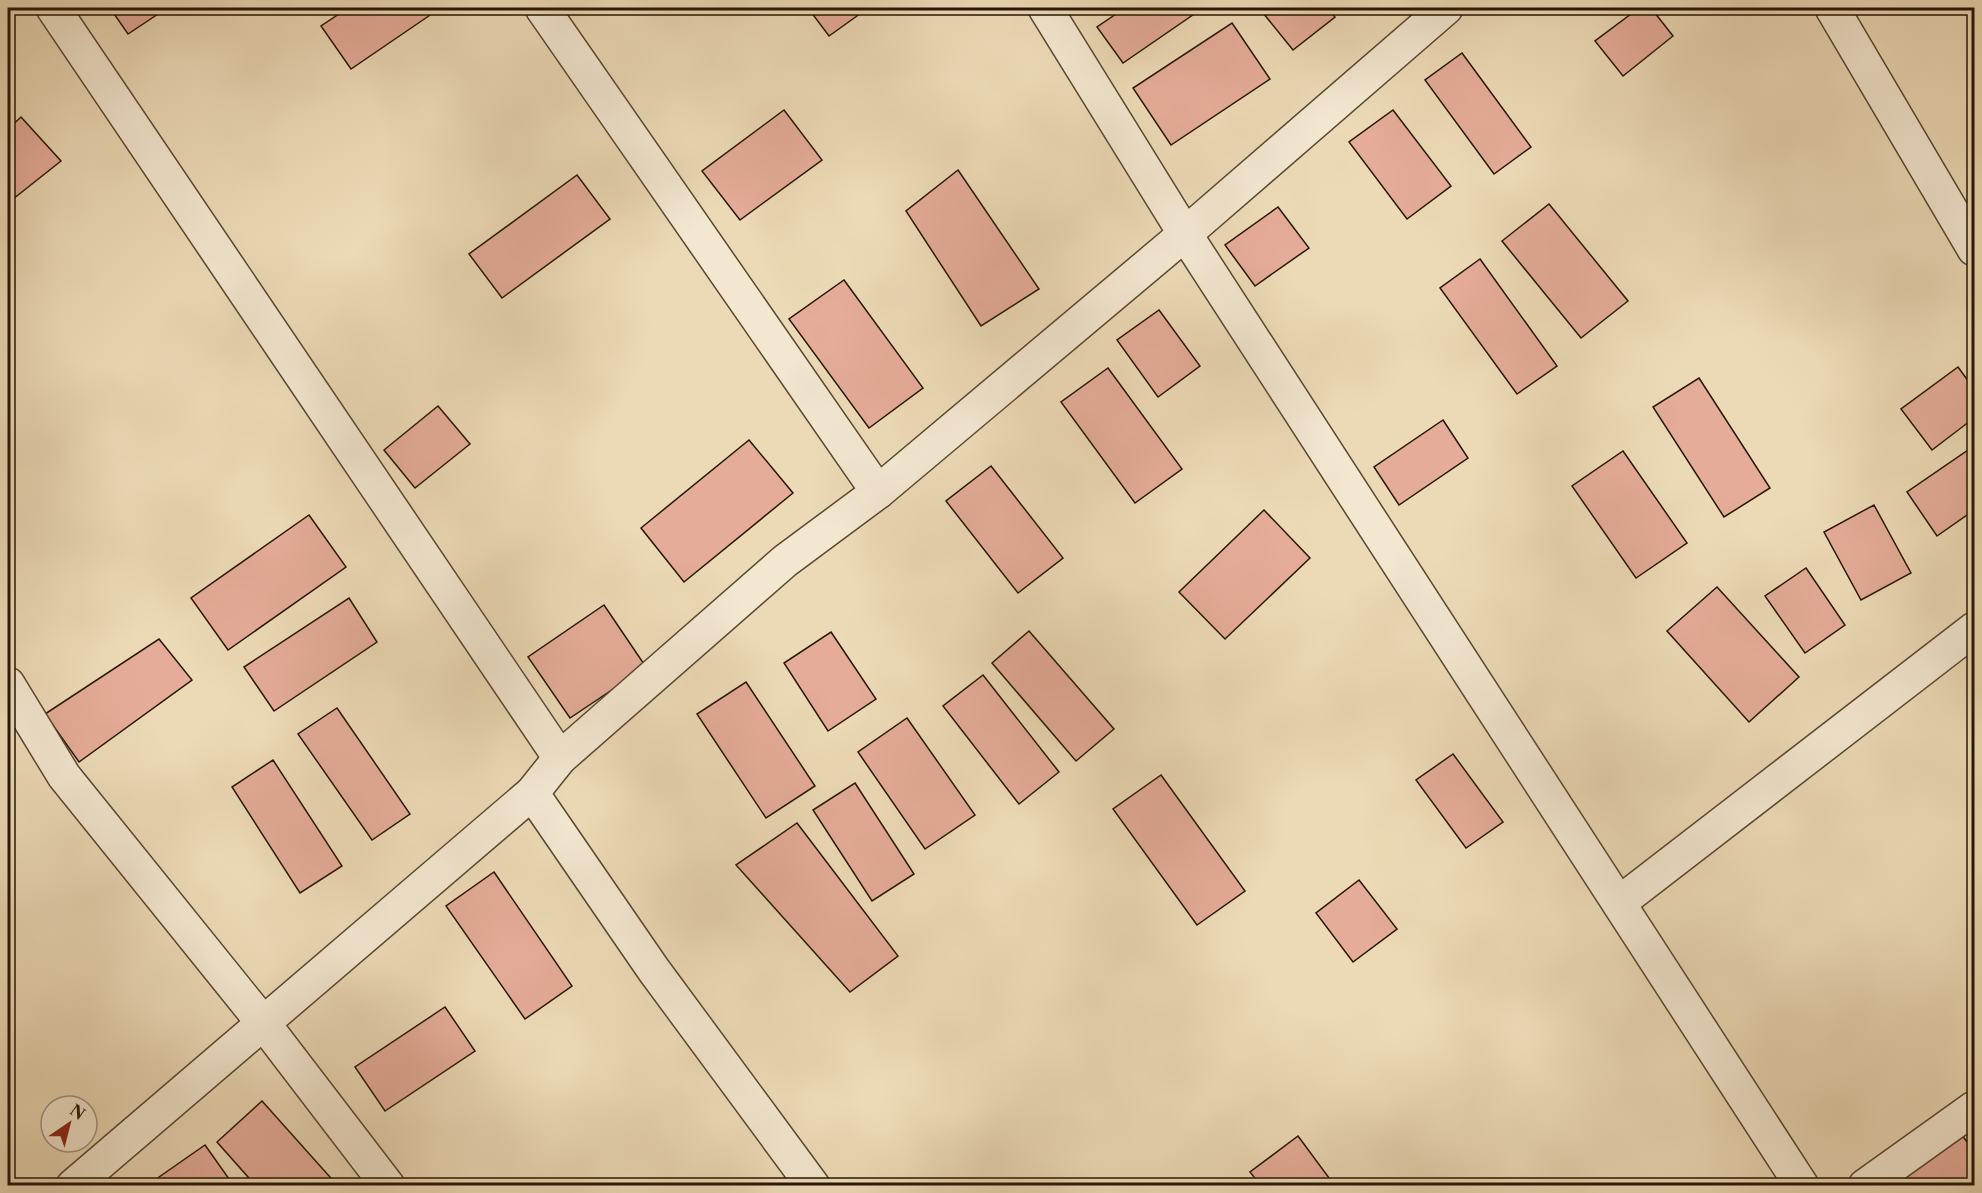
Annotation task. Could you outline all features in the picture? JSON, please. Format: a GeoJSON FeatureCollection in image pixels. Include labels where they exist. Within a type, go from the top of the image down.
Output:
{"type":"FeatureCollection","features":[{"type":"Feature","properties":{"kind":"street"},"geometry":{"type":"LineString","coordinates":[[52,8],[560,758]]}},
{"type":"Feature","properties":{"kind":"street"},"geometry":{"type":"LineString","coordinates":[[542,8],[878,492]]}},
{"type":"Feature","properties":{"kind":"street"},"geometry":{"type":"LineString","coordinates":[[1045,8],[1185,234],[1803,1185]]}},
{"type":"Feature","properties":{"kind":"street"},"geometry":{"type":"LineString","coordinates":[[73,1185],[532,793],[560,758],[785,561],[878,492],[1185,234],[1446,8]]}},
{"type":"Feature","properties":{"kind":"street"},"geometry":{"type":"LineString","coordinates":[[1832,8],[1974,249]]}},
{"type":"Feature","properties":{"kind":"street"},"geometry":{"type":"LineString","coordinates":[[1619,903],[1974,629]]}},
{"type":"Feature","properties":{"kind":"street"},"geometry":{"type":"LineString","coordinates":[[8,684],[64,776],[264,1024],[388,1185]]}},
{"type":"Feature","properties":{"kind":"street"},"geometry":{"type":"LineString","coordinates":[[532,793],[653,969],[813,1185]]}},
{"type":"Feature","properties":{"kind":"street"},"geometry":{"type":"LineString","coordinates":[[1865,1185],[1974,1108]]}},
{"type":"Feature","properties":{"kind":"building"},"geometry":{"type":"Polygon","coordinates":[[[110,8],[167,8],[128,34],[110,8]]]}},
{"type":"Feature","properties":{"kind":"building"},"geometry":{"type":"Polygon","coordinates":[[[348,8],[439,9],[351,69],[321,26],[348,8]]]}},
{"type":"Feature","properties":{"kind":"building"},"geometry":{"type":"Polygon","coordinates":[[[808,8],[868,8],[829,36],[808,8]]]}},
{"type":"Feature","properties":{"kind":"building"},"geometry":{"type":"Polygon","coordinates":[[[1125,8],[1199,8],[1200,10],[1123,63],[1097,27],[1125,8]]]}},
{"type":"Feature","properties":{"kind":"building"},"geometry":{"type":"Polygon","coordinates":[[[1259,8],[1328,8],[1335,17],[1293,50],[1259,8]]]}},
{"type":"Feature","properties":{"kind":"building"},"geometry":{"type":"Polygon","coordinates":[[[1639,8],[1651,8],[1673,36],[1623,76],[1595,41],[1639,8]]]}},
{"type":"Feature","properties":{"kind":"building"},"geometry":{"type":"Polygon","coordinates":[[[1232,23],[1270,79],[1171,145],[1133,88],[1232,23]]]}},
{"type":"Feature","properties":{"kind":"building"},"geometry":{"type":"Polygon","coordinates":[[[1462,53],[1531,147],[1494,174],[1425,80],[1462,53]]]}},
{"type":"Feature","properties":{"kind":"building"},"geometry":{"type":"Polygon","coordinates":[[[784,110],[822,160],[740,220],[702,171],[784,110]]]}},
{"type":"Feature","properties":{"kind":"building"},"geometry":{"type":"Polygon","coordinates":[[[1393,110],[1451,186],[1407,219],[1349,142],[1393,110]]]}},
{"type":"Feature","properties":{"kind":"building"},"geometry":{"type":"Polygon","coordinates":[[[21,117],[61,161],[8,203],[8,129],[21,117]]]}},
{"type":"Feature","properties":{"kind":"building"},"geometry":{"type":"Polygon","coordinates":[[[958,170],[1039,289],[981,326],[906,211],[958,170]]]}},
{"type":"Feature","properties":{"kind":"building"},"geometry":{"type":"Polygon","coordinates":[[[577,175],[610,219],[502,298],[469,254],[577,175]]]}},
{"type":"Feature","properties":{"kind":"building"},"geometry":{"type":"Polygon","coordinates":[[[1549,204],[1628,301],[1581,338],[1502,241],[1549,204]]]}},
{"type":"Feature","properties":{"kind":"building"},"geometry":{"type":"Polygon","coordinates":[[[1278,207],[1309,248],[1255,286],[1225,245],[1278,207]]]}},
{"type":"Feature","properties":{"kind":"building"},"geometry":{"type":"Polygon","coordinates":[[[1480,259],[1557,366],[1517,394],[1440,288],[1480,259]]]}},
{"type":"Feature","properties":{"kind":"building"},"geometry":{"type":"Polygon","coordinates":[[[844,280],[923,388],[869,428],[789,319],[844,280]]]}},
{"type":"Feature","properties":{"kind":"building"},"geometry":{"type":"Polygon","coordinates":[[[1159,310],[1200,366],[1158,397],[1117,340],[1159,310]]]}},
{"type":"Feature","properties":{"kind":"building"},"geometry":{"type":"Polygon","coordinates":[[[1958,367],[1974,389],[1974,418],[1932,450],[1901,409],[1958,367]]]}},
{"type":"Feature","properties":{"kind":"building"},"geometry":{"type":"Polygon","coordinates":[[[1108,368],[1182,469],[1135,503],[1061,402],[1108,368]]]}},
{"type":"Feature","properties":{"kind":"building"},"geometry":{"type":"Polygon","coordinates":[[[1699,378],[1770,488],[1724,517],[1653,407],[1699,378]]]}},
{"type":"Feature","properties":{"kind":"building"},"geometry":{"type":"Polygon","coordinates":[[[438,406],[470,444],[415,488],[384,450],[438,406]]]}},
{"type":"Feature","properties":{"kind":"building"},"geometry":{"type":"Polygon","coordinates":[[[1443,420],[1468,458],[1399,505],[1374,467],[1443,420]]]}},
{"type":"Feature","properties":{"kind":"building"},"geometry":{"type":"Polygon","coordinates":[[[749,440],[793,493],[684,582],[641,528],[749,440]]]}},
{"type":"Feature","properties":{"kind":"building"},"geometry":{"type":"Polygon","coordinates":[[[1974,446],[1974,510],[1937,536],[1907,492],[1974,446]]]}},
{"type":"Feature","properties":{"kind":"building"},"geometry":{"type":"Polygon","coordinates":[[[1623,451],[1687,543],[1636,578],[1572,486],[1623,451]]]}},
{"type":"Feature","properties":{"kind":"building"},"geometry":{"type":"Polygon","coordinates":[[[991,466],[1063,558],[1018,593],[946,501],[991,466]]]}},
{"type":"Feature","properties":{"kind":"building"},"geometry":{"type":"Polygon","coordinates":[[[1874,505],[1911,573],[1861,600],[1824,532],[1874,505]]]}},
{"type":"Feature","properties":{"kind":"building"},"geometry":{"type":"Polygon","coordinates":[[[1264,510],[1310,558],[1225,639],[1179,592],[1264,510]]]}},
{"type":"Feature","properties":{"kind":"building"},"geometry":{"type":"Polygon","coordinates":[[[309,515],[346,567],[228,650],[191,598],[309,515]]]}},
{"type":"Feature","properties":{"kind":"building"},"geometry":{"type":"Polygon","coordinates":[[[1806,568],[1845,625],[1805,653],[1765,596],[1806,568]]]}},
{"type":"Feature","properties":{"kind":"building"},"geometry":{"type":"Polygon","coordinates":[[[1717,587],[1799,677],[1749,722],[1667,631],[1717,587]]]}},
{"type":"Feature","properties":{"kind":"building"},"geometry":{"type":"Polygon","coordinates":[[[349,598],[377,642],[274,711],[244,667],[349,598]]]}},
{"type":"Feature","properties":{"kind":"building"},"geometry":{"type":"Polygon","coordinates":[[[604,605],[646,667],[570,718],[528,657],[604,605]]]}},
{"type":"Feature","properties":{"kind":"building"},"geometry":{"type":"Polygon","coordinates":[[[1029,631],[1114,729],[1076,761],[992,663],[1029,631]]]}},
{"type":"Feature","properties":{"kind":"building"},"geometry":{"type":"Polygon","coordinates":[[[831,632],[876,699],[828,731],[784,663],[831,632]]]}},
{"type":"Feature","properties":{"kind":"building"},"geometry":{"type":"Polygon","coordinates":[[[159,639],[192,680],[79,762],[45,714],[159,639]]]}},
{"type":"Feature","properties":{"kind":"building"},"geometry":{"type":"Polygon","coordinates":[[[983,675],[1059,772],[1019,804],[943,706],[983,675]]]}},
{"type":"Feature","properties":{"kind":"building"},"geometry":{"type":"Polygon","coordinates":[[[746,682],[815,786],[766,818],[697,714],[746,682]]]}},
{"type":"Feature","properties":{"kind":"building"},"geometry":{"type":"Polygon","coordinates":[[[337,708],[410,814],[372,840],[298,734],[337,708]]]}},
{"type":"Feature","properties":{"kind":"building"},"geometry":{"type":"Polygon","coordinates":[[[907,718],[975,815],[925,849],[858,752],[907,718]]]}},
{"type":"Feature","properties":{"kind":"building"},"geometry":{"type":"Polygon","coordinates":[[[1453,754],[1503,822],[1466,848],[1416,780],[1453,754]]]}},
{"type":"Feature","properties":{"kind":"building"},"geometry":{"type":"Polygon","coordinates":[[[273,760],[342,866],[300,893],[232,787],[273,760]]]}},
{"type":"Feature","properties":{"kind":"building"},"geometry":{"type":"Polygon","coordinates":[[[1161,775],[1245,891],[1197,925],[1113,809],[1161,775]]]}},
{"type":"Feature","properties":{"kind":"building"},"geometry":{"type":"Polygon","coordinates":[[[855,783],[914,874],[872,901],[813,810],[855,783]]]}},
{"type":"Feature","properties":{"kind":"building"},"geometry":{"type":"Polygon","coordinates":[[[797,823],[898,956],[850,992],[736,865],[797,823]]]}},
{"type":"Feature","properties":{"kind":"building"},"geometry":{"type":"Polygon","coordinates":[[[494,872],[572,986],[525,1019],[446,906],[494,872]]]}},
{"type":"Feature","properties":{"kind":"building"},"geometry":{"type":"Polygon","coordinates":[[[1359,880],[1397,929],[1353,962],[1316,913],[1359,880]]]}},
{"type":"Feature","properties":{"kind":"building"},"geometry":{"type":"Polygon","coordinates":[[[445,1007],[475,1051],[385,1111],[355,1067],[445,1007]]]}},
{"type":"Feature","properties":{"kind":"building"},"geometry":{"type":"Polygon","coordinates":[[[262,1101],[338,1186],[256,1186],[217,1142],[262,1101]]]}},
{"type":"Feature","properties":{"kind":"building"},"geometry":{"type":"Polygon","coordinates":[[[1961,1134],[1974,1151],[1974,1186],[1895,1186],[1961,1134]]]}},
{"type":"Feature","properties":{"kind":"building"},"geometry":{"type":"Polygon","coordinates":[[[1298,1136],[1335,1186],[1261,1186],[1250,1172],[1298,1136]]]}},
{"type":"Feature","properties":{"kind":"building"},"geometry":{"type":"Polygon","coordinates":[[[205,1145],[234,1186],[154,1186],[152,1182],[205,1145]]]}}]}
